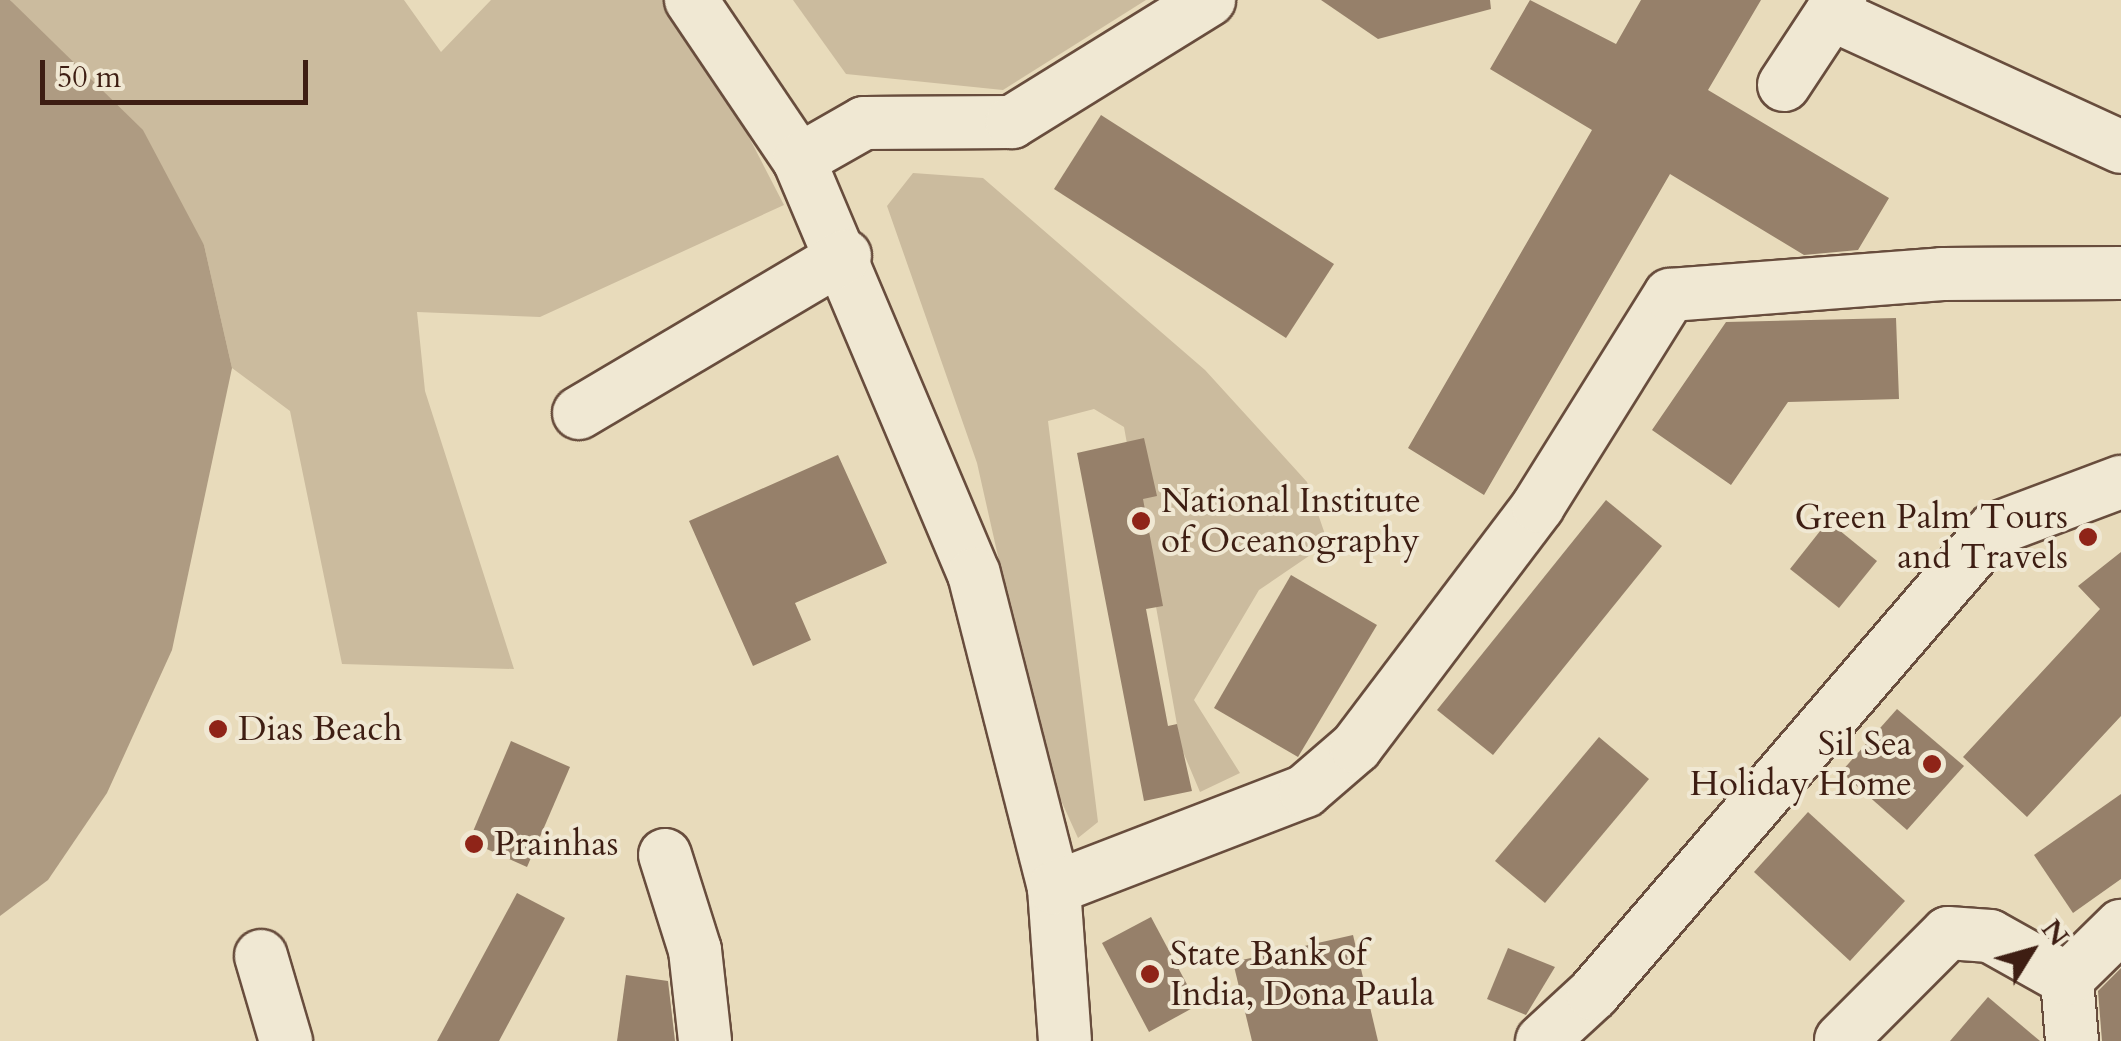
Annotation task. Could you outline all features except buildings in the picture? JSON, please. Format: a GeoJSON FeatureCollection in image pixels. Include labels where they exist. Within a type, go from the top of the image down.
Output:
{"type":"FeatureCollection","features":[{"type":"Feature","properties":{"kind":"street"},"geometry":{"type":"LineString","coordinates":[[691,0],[799,160],[845,256],[974,574],[1068,883],[1065,1041]]}},
{"type":"Feature","properties":{"kind":"street"},"geometry":{"type":"LineString","coordinates":[[799,160],[864,123],[1012,122],[1209,0]]}},
{"type":"Feature","properties":{"kind":"street"},"geometry":{"type":"LineString","coordinates":[[1784,85],[1850,5]]}},
{"type":"Feature","properties":{"kind":"street"},"geometry":{"type":"LineString","coordinates":[[1850,5],[2121,115]]}},
{"type":"Feature","properties":{"kind":"street"},"geometry":{"type":"LineString","coordinates":[[1850,5],[2121,147]]}},
{"type":"Feature","properties":{"kind":"street"},"geometry":{"type":"LineString","coordinates":[[579,412],[845,256]]}},
{"type":"Feature","properties":{"kind":"street"},"geometry":{"type":"LineString","coordinates":[[1068,883],[1305,792],[1356,746],[1538,506],[1670,294],[1942,274],[2121,273]]}},
{"type":"Feature","properties":{"kind":"street"},"geometry":{"type":"LineString","coordinates":[[1542,1041],[1992,530],[2121,482]]}},
{"type":"Feature","properties":{"kind":"street"},"geometry":{"type":"LineString","coordinates":[[664,855],[694,950],[705,1041]]}},
{"type":"Feature","properties":{"kind":"street"},"geometry":{"type":"LineString","coordinates":[[2067,979],[2121,926]]}},
{"type":"Feature","properties":{"kind":"street"},"geometry":{"type":"LineString","coordinates":[[1841,1040],[1948,933],[1990,936],[2067,979]]}},
{"type":"Feature","properties":{"kind":"street"},"geometry":{"type":"LineString","coordinates":[[261,956],[286,1041]]}},
{"type":"Feature","properties":{"kind":"street"},"geometry":{"type":"LineString","coordinates":[[2067,979],[2072,1041]]}},
{"type":"Feature","properties":{"kind":"shaded area"},"geometry":{"type":"Polygon","coordinates":[[[0,0],[10,0],[143,130],[204,245],[232,368],[172,650],[107,793],[48,880],[0,916],[0,0]]]}},
{"type":"Feature","properties":{"kind":"shaded area"},"geometry":{"type":"Polygon","coordinates":[[[10,0],[404,0],[441,52],[491,0],[678,0],[784,205],[540,317],[417,312],[425,391],[514,669],[342,664],[290,411],[232,368],[204,245],[10,0]]]}},
{"type":"Feature","properties":{"kind":"shaded area"},"geometry":{"type":"Polygon","coordinates":[[[793,0],[1146,0],[1003,90],[846,74],[793,0]]]}},
{"type":"Feature","properties":{"kind":"shaded area"},"geometry":{"type":"Polygon","coordinates":[[[913,173],[983,178],[1205,370],[1307,482],[1328,543],[1259,590],[1194,700],[1240,773],[1200,792],[1181,747],[1124,427],[1094,409],[1048,421],[1098,822],[1078,838],[1045,765],[977,463],[887,206],[913,173]]]}},
{"type":"Feature","properties":{"kind":"place","name":"National Institute of Oceanography"},"geometry":{"type":"Point","coordinates":[1141,521]}},
{"type":"Feature","properties":{"kind":"place","name":"Green Palm Tours and Travels"},"geometry":{"type":"Point","coordinates":[2088,537]}},
{"type":"Feature","properties":{"kind":"place","name":"Dias Beach"},"geometry":{"type":"Point","coordinates":[218,729]}},
{"type":"Feature","properties":{"kind":"place","name":"Sil Sea Holiday Home"},"geometry":{"type":"Point","coordinates":[1932,764]}},
{"type":"Feature","properties":{"kind":"place","name":"Prainhas"},"geometry":{"type":"Point","coordinates":[474,844]}},
{"type":"Feature","properties":{"kind":"place","name":"State Bank of India, Dona Paula"},"geometry":{"type":"Point","coordinates":[1150,974]}}]}
